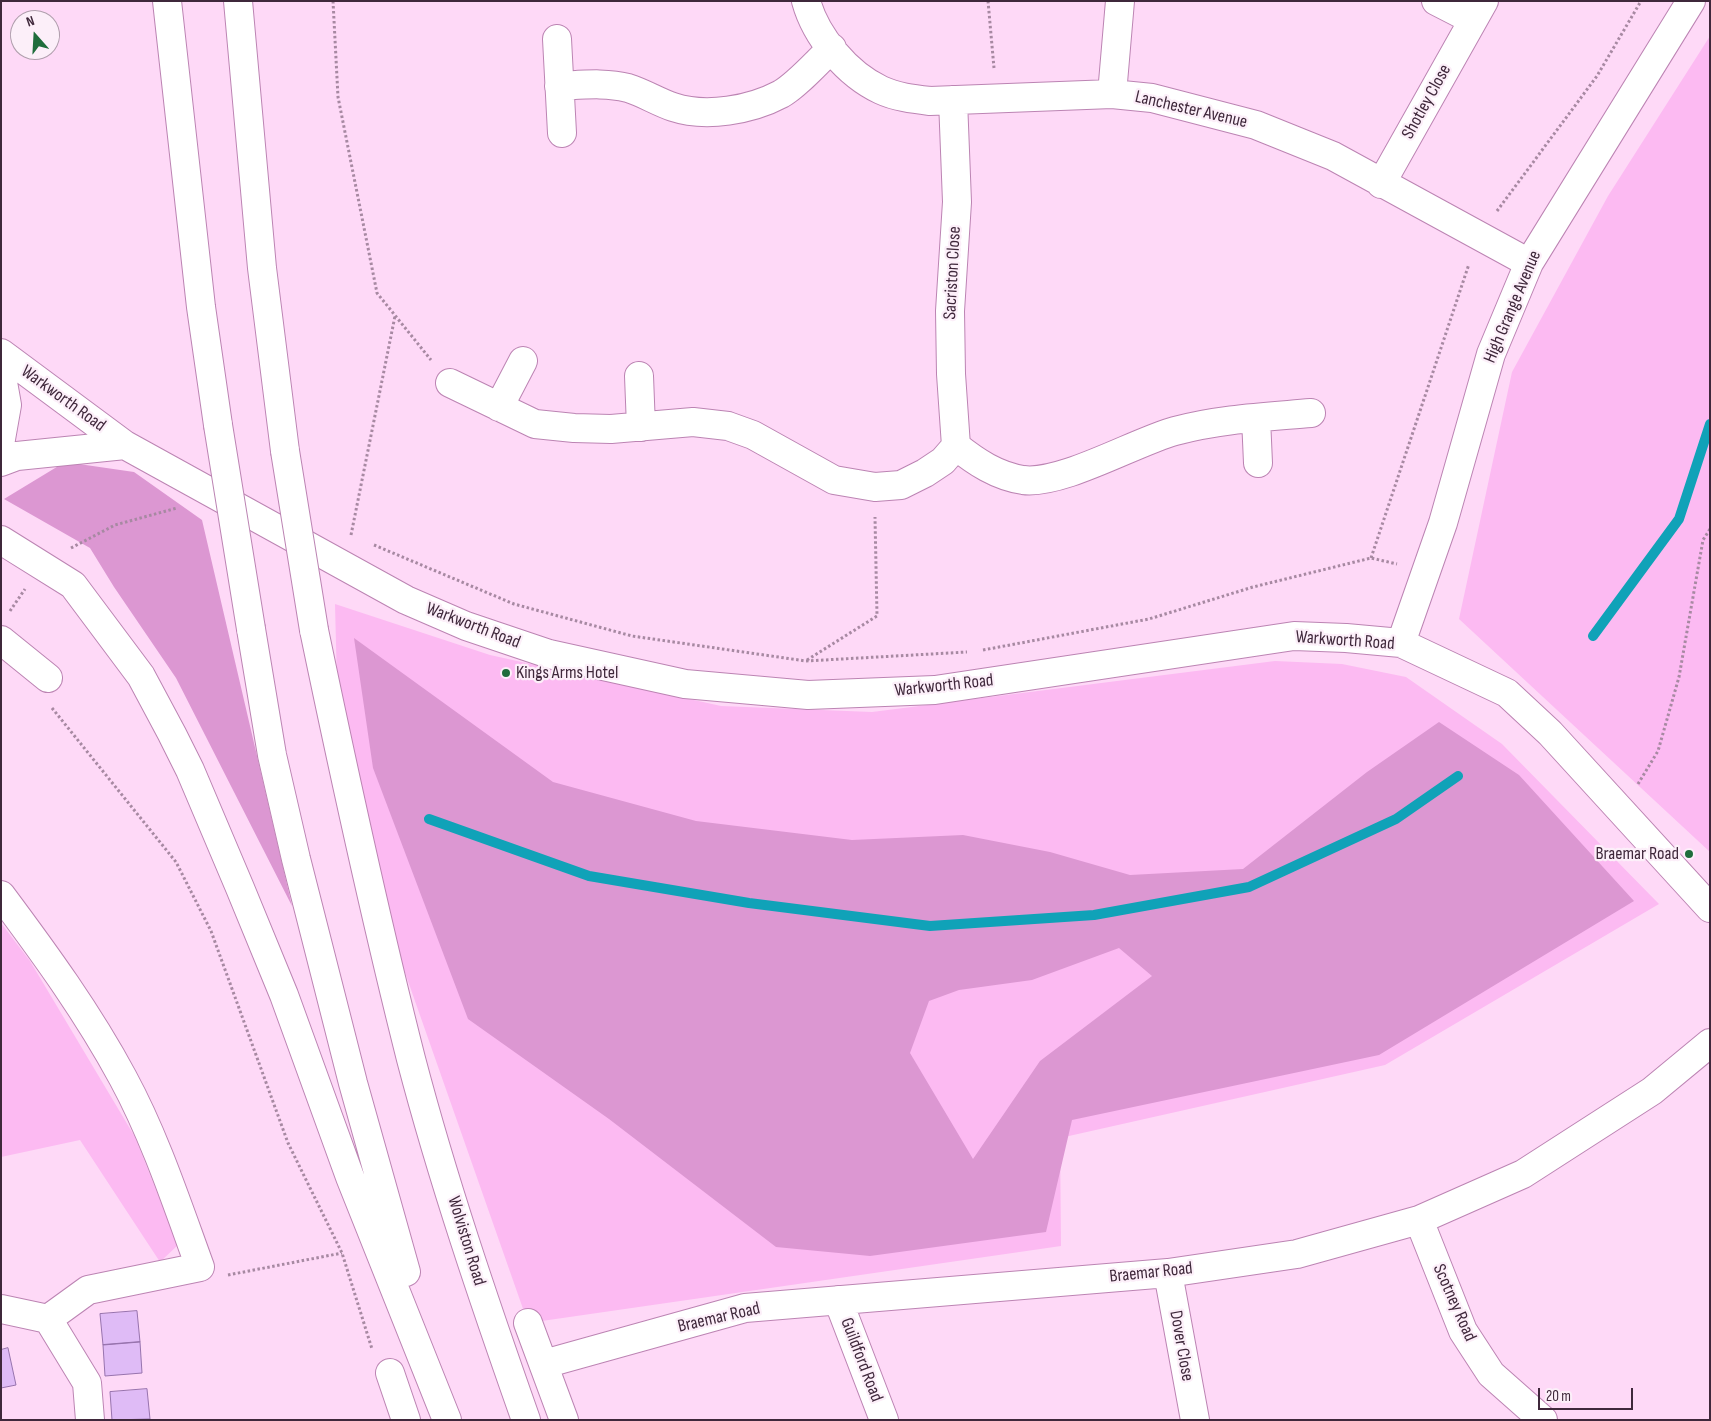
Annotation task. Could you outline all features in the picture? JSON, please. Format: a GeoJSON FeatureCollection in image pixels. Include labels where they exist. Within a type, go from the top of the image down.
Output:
{"type":"FeatureCollection","features":[{"type":"Feature","properties":{"kind":"street"},"geometry":{"type":"LineString","coordinates":[[167,1],[200,297],[218,424],[272,755],[298,868],[353,1083],[397,1243],[449,1420]]}},
{"type":"Feature","properties":{"kind":"street","name":"Wolviston Road"},"geometry":{"type":"LineString","coordinates":[[238,1],[262,268],[285,451],[314,630],[339,753],[412,1061],[467,1248],[526,1420]]}},
{"type":"Feature","properties":{"kind":"street","name":"Lanchester Avenue"},"geometry":{"type":"LineString","coordinates":[[806,1],[818,30],[851,71],[881,90],[906,98],[930,101],[1112,94],[1152,98],[1256,124],[1333,156],[1381,184],[1529,263]]}},
{"type":"Feature","properties":{"kind":"street"},"geometry":{"type":"LineString","coordinates":[[1112,94],[1120,1]]}},
{"type":"Feature","properties":{"kind":"street","name":"Shotley Close"},"geometry":{"type":"LineString","coordinates":[[1381,184],[1478,11],[1436,1]]}},
{"type":"Feature","properties":{"kind":"street","name":"High Grange Avenue"},"geometry":{"type":"LineString","coordinates":[[1401,643],[1443,523],[1491,354],[1529,263],[1691,1]]}},
{"type":"Feature","properties":{"kind":"street"},"geometry":{"type":"LineString","coordinates":[[556,39],[562,133]]}},
{"type":"Feature","properties":{"kind":"street"},"geometry":{"type":"LineString","coordinates":[[560,86],[602,85],[626,88],[674,107],[701,111],[729,110],[756,104],[782,93],[832,48]]}},
{"type":"Feature","properties":{"kind":"street","name":"Sacriston Close"},"geometry":{"type":"LineString","coordinates":[[953,100],[957,202],[950,311],[951,374],[956,446]]}},
{"type":"Feature","properties":{"kind":"street","name":"Warkworth Road"},"geometry":{"type":"LineString","coordinates":[[1,353],[125,445],[406,600],[466,626],[549,654],[685,684],[808,695],[935,690],[1294,636],[1401,643],[1507,693],[1550,733],[1710,908]]}},
{"type":"Feature","properties":{"kind":"street"},"geometry":{"type":"LineString","coordinates":[[499,407],[522,361]]}},
{"type":"Feature","properties":{"kind":"street"},"geometry":{"type":"LineString","coordinates":[[1,371],[7,405],[1,439]]}},
{"type":"Feature","properties":{"kind":"street"},"geometry":{"type":"LineString","coordinates":[[638,376],[641,427]]}},
{"type":"Feature","properties":{"kind":"street"},"geometry":{"type":"LineString","coordinates":[[450,383],[536,424],[611,429],[693,422],[728,426],[753,435],[834,480],[875,487],[901,485],[925,473],[943,461],[956,446],[977,463],[996,472],[1024,480],[1060,475],[1173,431],[1216,422],[1311,413]]}},
{"type":"Feature","properties":{"kind":"street"},"geometry":{"type":"LineString","coordinates":[[1256,418],[1258,463]]}},
{"type":"Feature","properties":{"kind":"street","name":"Warkworth Road"},"geometry":{"type":"LineString","coordinates":[[1,462],[17,456],[125,445]]}},
{"type":"Feature","properties":{"kind":"street"},"geometry":{"type":"LineString","coordinates":[[1,540],[42,563],[73,585],[141,676],[190,770],[284,995],[350,1178],[449,1420]]}},
{"type":"Feature","properties":{"kind":"street"},"geometry":{"type":"LineString","coordinates":[[4,628],[48,678]]}},
{"type":"Feature","properties":{"kind":"street"},"geometry":{"type":"LineString","coordinates":[[1,895],[61,976],[124,1078],[166,1173],[200,1267],[88,1290],[48,1319]]}},
{"type":"Feature","properties":{"kind":"street","name":"Braemar Road"},"geometry":{"type":"LineString","coordinates":[[544,1364],[745,1308],[1168,1272],[1297,1254],[1419,1220],[1523,1174],[1652,1091],[1710,1043]]}},
{"type":"Feature","properties":{"kind":"street","name":"Scotney Road"},"geometry":{"type":"LineString","coordinates":[[1419,1220],[1463,1331],[1491,1374],[1543,1420]]}},
{"type":"Feature","properties":{"kind":"street","name":"Dover Close"},"geometry":{"type":"LineString","coordinates":[[1168,1272],[1195,1420]]}},
{"type":"Feature","properties":{"kind":"street","name":"Guildford Road"},"geometry":{"type":"LineString","coordinates":[[838,1300],[884,1420]]}},
{"type":"Feature","properties":{"kind":"street"},"geometry":{"type":"LineString","coordinates":[[1,1309],[48,1319],[87,1383],[90,1420]]}},
{"type":"Feature","properties":{"kind":"street"},"geometry":{"type":"LineString","coordinates":[[528,1323],[564,1420]]}},
{"type":"Feature","properties":{"kind":"street"},"geometry":{"type":"LineString","coordinates":[[390,1372],[406,1420]]}},
{"type":"Feature","properties":{"kind":"path"},"geometry":{"type":"LineString","coordinates":[[333,1],[338,97],[377,293],[450,383]]}},
{"type":"Feature","properties":{"kind":"path"},"geometry":{"type":"LineString","coordinates":[[988,1],[996,98]]}},
{"type":"Feature","properties":{"kind":"path"},"geometry":{"type":"LineString","coordinates":[[351,536],[395,316]]}},
{"type":"Feature","properties":{"kind":"path"},"geometry":{"type":"LineString","coordinates":[[806,661],[877,616],[875,487]]}},
{"type":"Feature","properties":{"kind":"path"},"geometry":{"type":"LineString","coordinates":[[4,628],[42,563],[115,525],[219,496]]}},
{"type":"Feature","properties":{"kind":"path"},"geometry":{"type":"LineString","coordinates":[[1621,810],[1658,751],[1679,677],[1703,540],[1710,529]]}},
{"type":"Feature","properties":{"kind":"path"},"geometry":{"type":"LineString","coordinates":[[342,533],[360,539]]}},
{"type":"Feature","properties":{"kind":"path"},"geometry":{"type":"LineString","coordinates":[[369,543],[514,604],[632,636],[806,661],[968,652]]}},
{"type":"Feature","properties":{"kind":"path"},"geometry":{"type":"LineString","coordinates":[[978,651],[1149,619],[1253,587],[1371,558],[1426,571]]}},
{"type":"Feature","properties":{"kind":"path"},"geometry":{"type":"LineString","coordinates":[[51,707],[176,862],[211,931],[288,1143],[342,1253],[376,1362],[390,1372]]}},
{"type":"Feature","properties":{"kind":"path"},"geometry":{"type":"LineString","coordinates":[[200,1267],[212,1278],[342,1253]]}},
{"type":"Feature","properties":{"kind":"shaded area"},"geometry":{"type":"Polygon","coordinates":[[[1710,36],[1710,852],[1459,619],[1512,372],[1608,196],[1710,36]]]}},
{"type":"Feature","properties":{"kind":"shaded area"},"geometry":{"type":"Polygon","coordinates":[[[65,462],[134,472],[202,520],[292,906],[176,678],[114,587],[90,548],[4,499],[65,462]]]}},
{"type":"Feature","properties":{"kind":"shaded area"},"geometry":{"type":"Polygon","coordinates":[[[335,604],[490,655],[721,706],[872,712],[1275,661],[1342,664],[1406,677],[1502,744],[1659,904],[1385,1065],[1060,1138],[1061,1246],[528,1323],[402,964],[337,684],[335,604]]]}},
{"type":"Feature","properties":{"kind":"shaded area"},"geometry":{"type":"Polygon","coordinates":[[[354,638],[553,782],[696,821],[852,840],[963,835],[1050,852],[1130,875],[1243,869],[1367,772],[1439,722],[1519,775],[1634,901],[1379,1055],[1072,1120],[1046,1232],[870,1256],[776,1247],[609,1119],[468,1019],[373,768],[354,638]],[[1119,948],[1032,980],[959,990],[929,1001],[910,1053],[973,1159],[1040,1061],[1152,976],[1119,948]]]}},
{"type":"Feature","properties":{"kind":"shaded area"},"geometry":{"type":"Polygon","coordinates":[[[1,923],[30,961],[135,1137],[178,1245],[160,1262],[80,1140],[1,1157],[1,923]]]}},
{"type":"Feature","properties":{"kind":"building"},"geometry":{"type":"Polygon","coordinates":[[[137,1311],[140,1342],[103,1345],[100,1314],[137,1311]]]}},
{"type":"Feature","properties":{"kind":"building"},"geometry":{"type":"Polygon","coordinates":[[[140,1342],[142,1373],[105,1376],[103,1345],[140,1342]]]}},
{"type":"Feature","properties":{"kind":"building"},"geometry":{"type":"Polygon","coordinates":[[[8,1348],[16,1385],[1,1388],[1,1350],[8,1348]]]}},
{"type":"Feature","properties":{"kind":"building"},"geometry":{"type":"Polygon","coordinates":[[[147,1389],[150,1419],[112,1420],[110,1392],[147,1389]]]}},
{"type":"Feature","properties":{"kind":"waterway"},"geometry":{"type":"LineString","coordinates":[[1593,636],[1679,519],[1710,424]]}},
{"type":"Feature","properties":{"kind":"waterway"},"geometry":{"type":"LineString","coordinates":[[429,819],[589,876],[749,903],[930,926],[1094,915],[1249,887],[1396,819],[1458,776]]}},
{"type":"Feature","properties":{"kind":"place","name":"Kings Arms Hotel"},"geometry":{"type":"Point","coordinates":[506,673]}},
{"type":"Feature","properties":{"kind":"place","name":"Braemar Road"},"geometry":{"type":"Point","coordinates":[1689,854]}}]}
